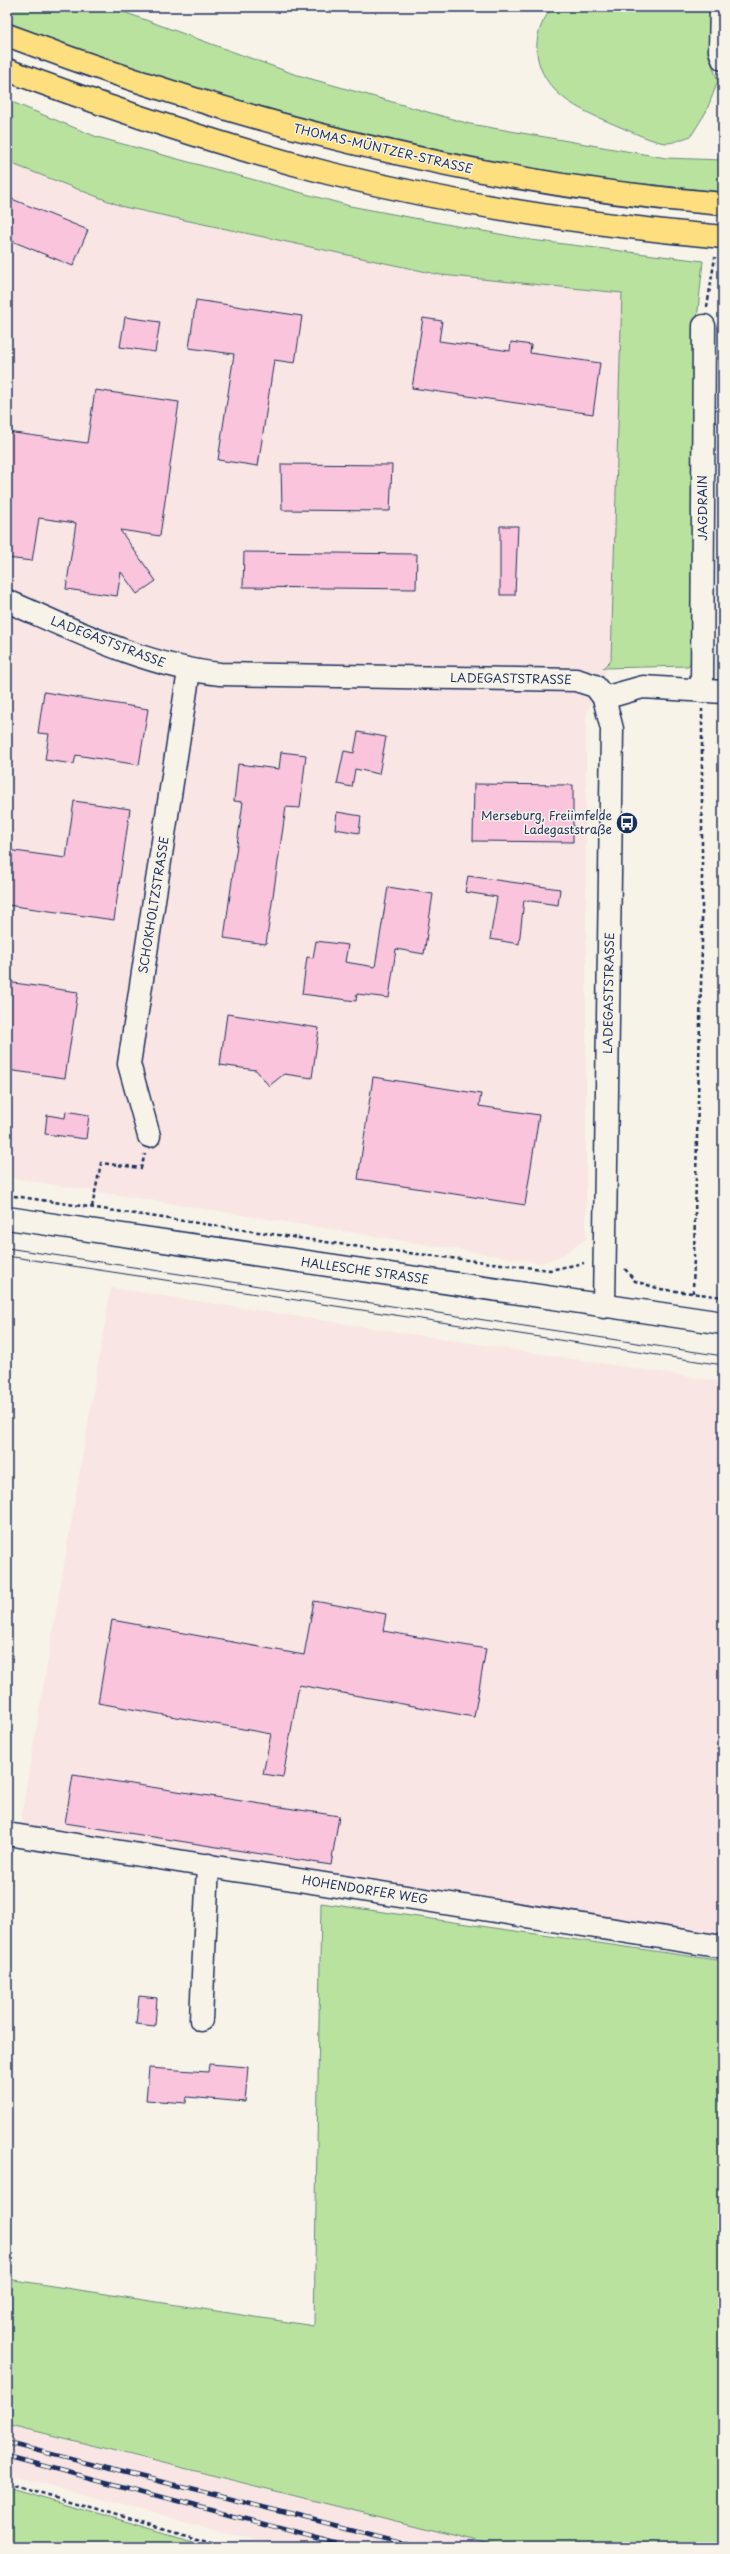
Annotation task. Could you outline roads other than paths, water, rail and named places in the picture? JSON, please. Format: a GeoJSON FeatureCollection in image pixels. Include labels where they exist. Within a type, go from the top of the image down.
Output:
{"type":"FeatureCollection","features":[{"type":"Feature","properties":{"kind":"main road","name":"THOMAS-MÜNTZER-STRASSE"},"geometry":{"type":"LineString","coordinates":[[7,35],[77,61],[195,100],[298,131],[381,152],[606,192],[723,204]]}},
{"type":"Feature","properties":{"kind":"main road"},"geometry":{"type":"LineString","coordinates":[[7,70],[189,133],[330,173],[423,194],[719,244]]}},
{"type":"Feature","properties":{"kind":"street"},"geometry":{"type":"LineString","coordinates":[[721,7],[720,50],[723,59]]}},
{"type":"Feature","properties":{"kind":"street","name":"JAGDRAIN"},"geometry":{"type":"LineString","coordinates":[[704,326],[713,691]]}},
{"type":"Feature","properties":{"kind":"street","name":"LADEGASTSTRASSE"},"geometry":{"type":"LineString","coordinates":[[7,601],[144,658],[189,671],[228,675],[576,680],[595,686],[604,698],[612,736],[608,1106],[603,1263],[604,1306]]}},
{"type":"Feature","properties":{"kind":"street","name":"SCHOKHOLTZSTRASSE"},"geometry":{"type":"LineString","coordinates":[[149,1136],[129,1064],[189,671]]}},
{"type":"Feature","properties":{"kind":"street"},"geometry":{"type":"LineString","coordinates":[[604,698],[643,687],[713,691]]}},
{"type":"Feature","properties":{"kind":"street","name":"HALLESCHE STRASSE"},"geometry":{"type":"LineString","coordinates":[[7,1218],[723,1323]]}},
{"type":"Feature","properties":{"kind":"street","name":"HOHENDORFER WEG"},"geometry":{"type":"LineString","coordinates":[[7,1834],[723,1947]]}},
{"type":"Feature","properties":{"kind":"street"},"geometry":{"type":"LineString","coordinates":[[201,2020],[208,1865]]}},
{"type":"Feature","properties":{"kind":"tram line"},"geometry":{"type":"LineString","coordinates":[[7,1248],[723,1356]]}},
{"type":"Feature","properties":{"kind":"tram line"},"geometry":{"type":"LineString","coordinates":[[7,1256],[723,1365]]}},
{"type":"Feature","properties":{"kind":"railway"},"geometry":{"type":"LineString","coordinates":[[7,2443],[422,2547]]}},
{"type":"Feature","properties":{"kind":"railway"},"geometry":{"type":"LineString","coordinates":[[7,2456],[351,2547]]}},
{"type":"Feature","properties":{"kind":"place","name":"Merseburg, Freiimfelde Ladegaststraße"},"geometry":{"type":"Point","coordinates":[627,823]}}]}
